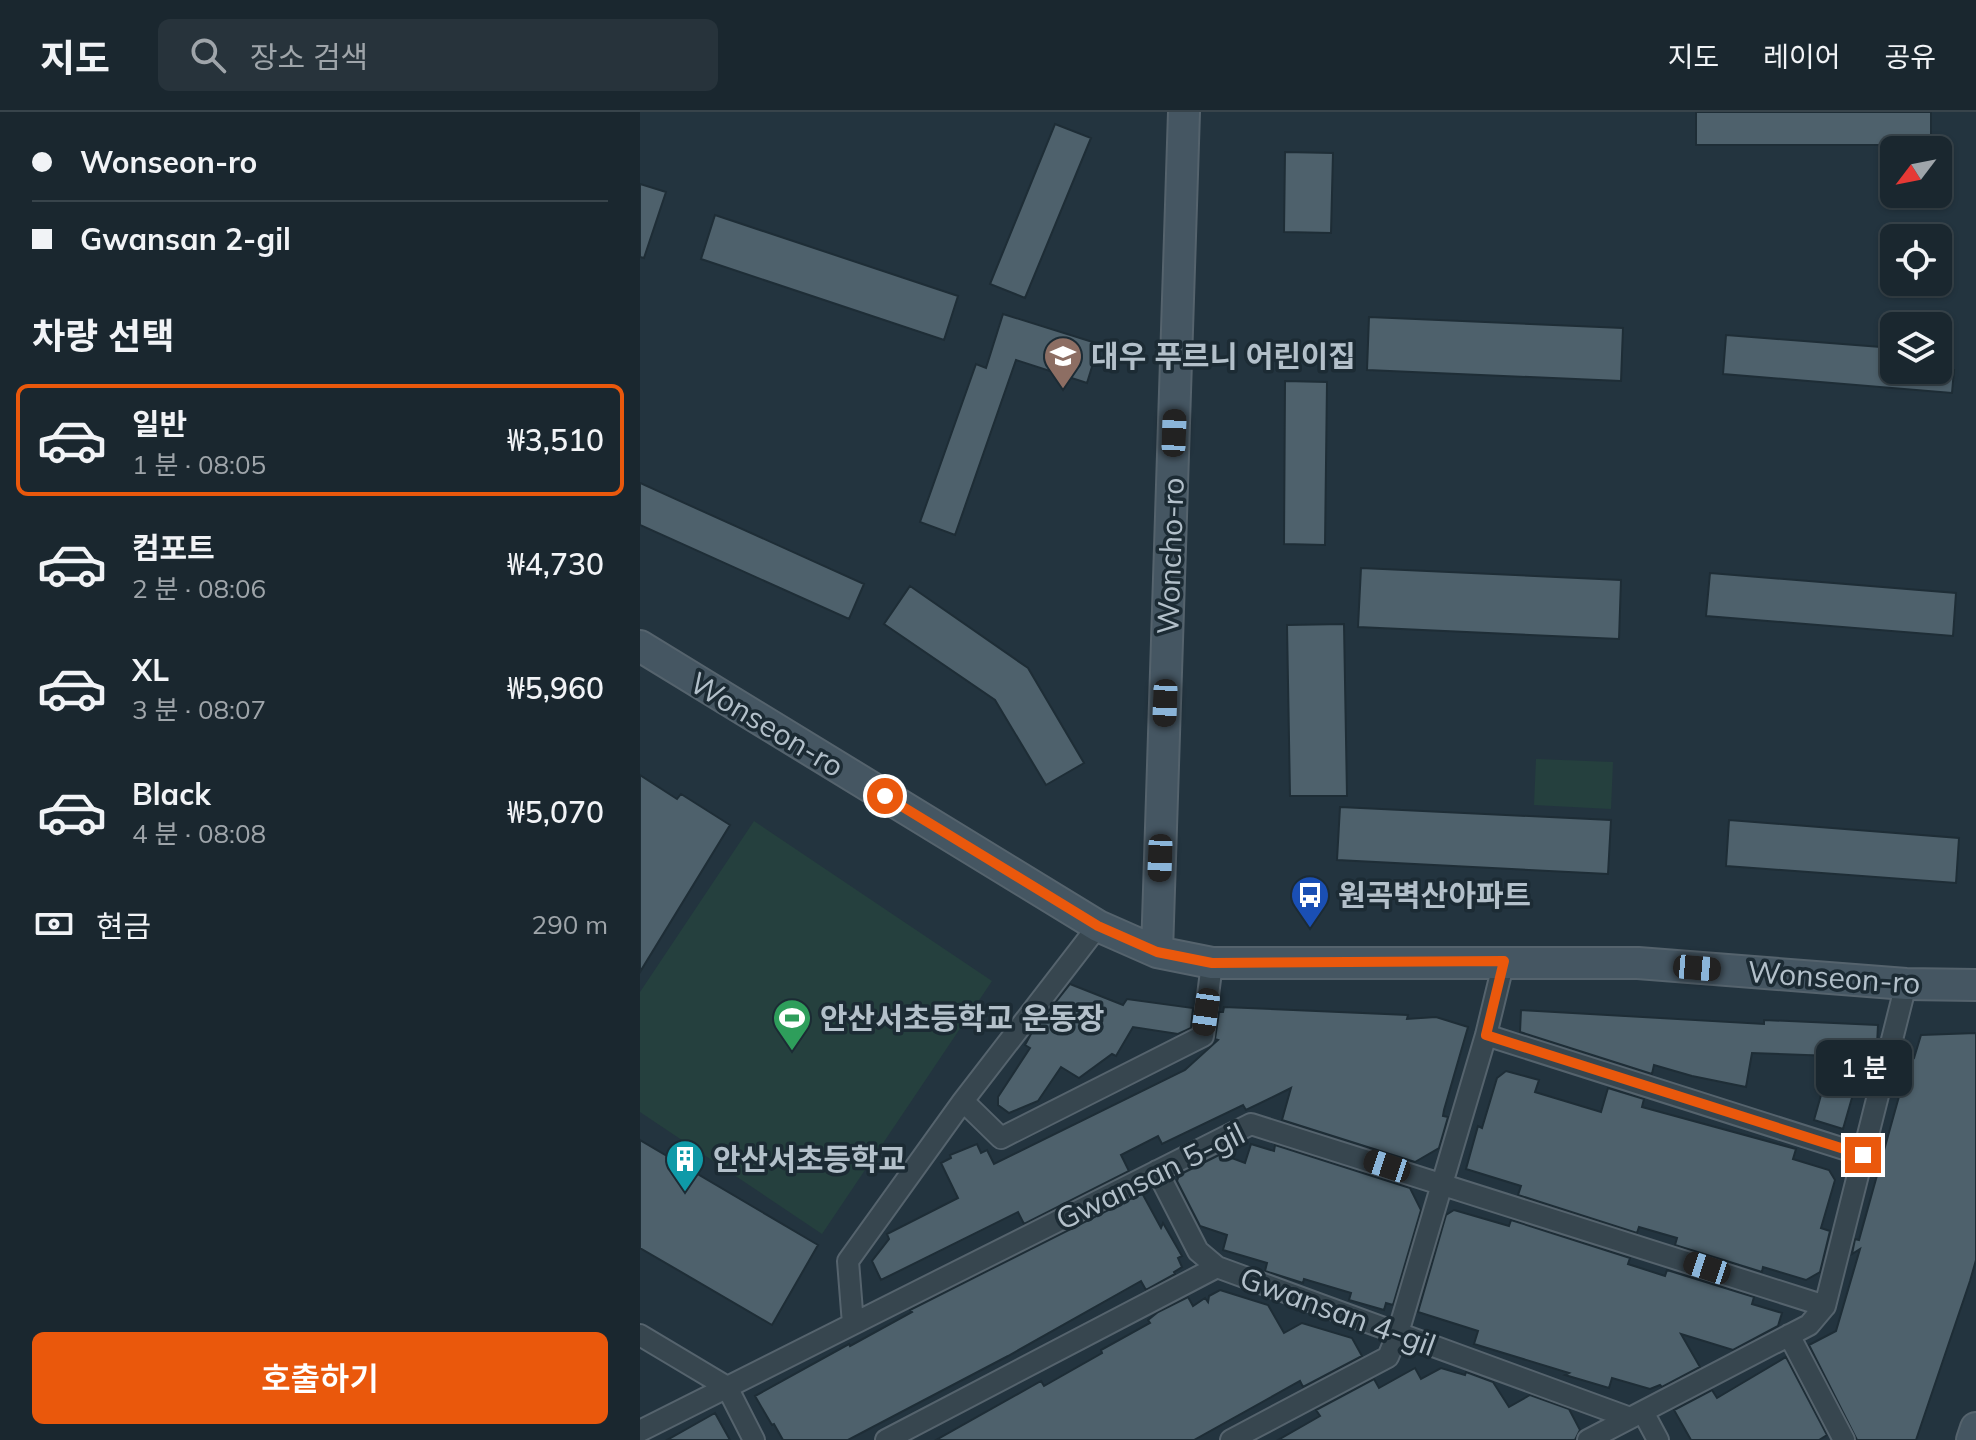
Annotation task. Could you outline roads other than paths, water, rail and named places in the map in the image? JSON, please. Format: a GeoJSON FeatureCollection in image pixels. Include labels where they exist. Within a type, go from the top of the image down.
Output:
{"type":"FeatureCollection","features":[{"type":"Feature","properties":{"kind":"street","name":"Woncho-ro"},"geometry":{"type":"LineString","coordinates":[[1157,952],[1184,112]]}},
{"type":"Feature","properties":{"kind":"street","name":"Wonseon-ro"},"geometry":{"type":"LineString","coordinates":[[640,646],[1098,926],[1157,952],[1212,963],[1638,963],[1906,984],[1976,985]]}},
{"type":"Feature","properties":{"kind":"street"},"geometry":{"type":"LineString","coordinates":[[853,1324],[848,1261],[963,1101],[1098,926]]}},
{"type":"Feature","properties":{"kind":"street"},"geometry":{"type":"LineString","coordinates":[[1231,1440],[1388,1357],[1398,1333],[1486,1035],[1504,961]]}},
{"type":"Feature","properties":{"kind":"street"},"geometry":{"type":"LineString","coordinates":[[963,1101],[1001,1138],[1203,1036],[1212,963]]}},
{"type":"Feature","properties":{"kind":"street"},"geometry":{"type":"LineString","coordinates":[[1588,1440],[1809,1325],[1825,1306],[1906,984]]}},
{"type":"Feature","properties":{"kind":"street"},"geometry":{"type":"LineString","coordinates":[[1486,1035],[1863,1155]]}},
{"type":"Feature","properties":{"kind":"street","name":"Gwansan 5-gil"},"geometry":{"type":"LineString","coordinates":[[640,1431],[1251,1124],[1825,1306]]}},
{"type":"Feature","properties":{"kind":"street"},"geometry":{"type":"LineString","coordinates":[[1157,1171],[1198,1251],[1217,1267]]}},
{"type":"Feature","properties":{"kind":"street","name":"Gwansan 4-gil"},"geometry":{"type":"LineString","coordinates":[[886,1440],[1217,1267],[1636,1415]]}},
{"type":"Feature","properties":{"kind":"street"},"geometry":{"type":"LineString","coordinates":[[640,1335],[727,1387],[754,1440]]}},
{"type":"Feature","properties":{"kind":"street"},"geometry":{"type":"LineString","coordinates":[[1789,1335],[1844,1440]]}},
{"type":"Feature","properties":{"kind":"street"},"geometry":{"type":"LineString","coordinates":[[1636,1415],[1658,1440]]}},
{"type":"Feature","properties":{"kind":"street"},"geometry":{"type":"LineString","coordinates":[[1972,1440],[1976,1428]]}},
{"type":"Feature","properties":{"kind":"place","name":"대우 푸르니 어린이집"},"geometry":{"type":"Point","coordinates":[1063,390]}},
{"type":"Feature","properties":{"kind":"place","name":"원곡벽산아파트"},"geometry":{"type":"Point","coordinates":[1310,929]}},
{"type":"Feature","properties":{"kind":"place","name":"안산서초등학교 운동장"},"geometry":{"type":"Point","coordinates":[792,1052]}},
{"type":"Feature","properties":{"kind":"place","name":"안산서초등학교"},"geometry":{"type":"Point","coordinates":[685,1193]}}]}
